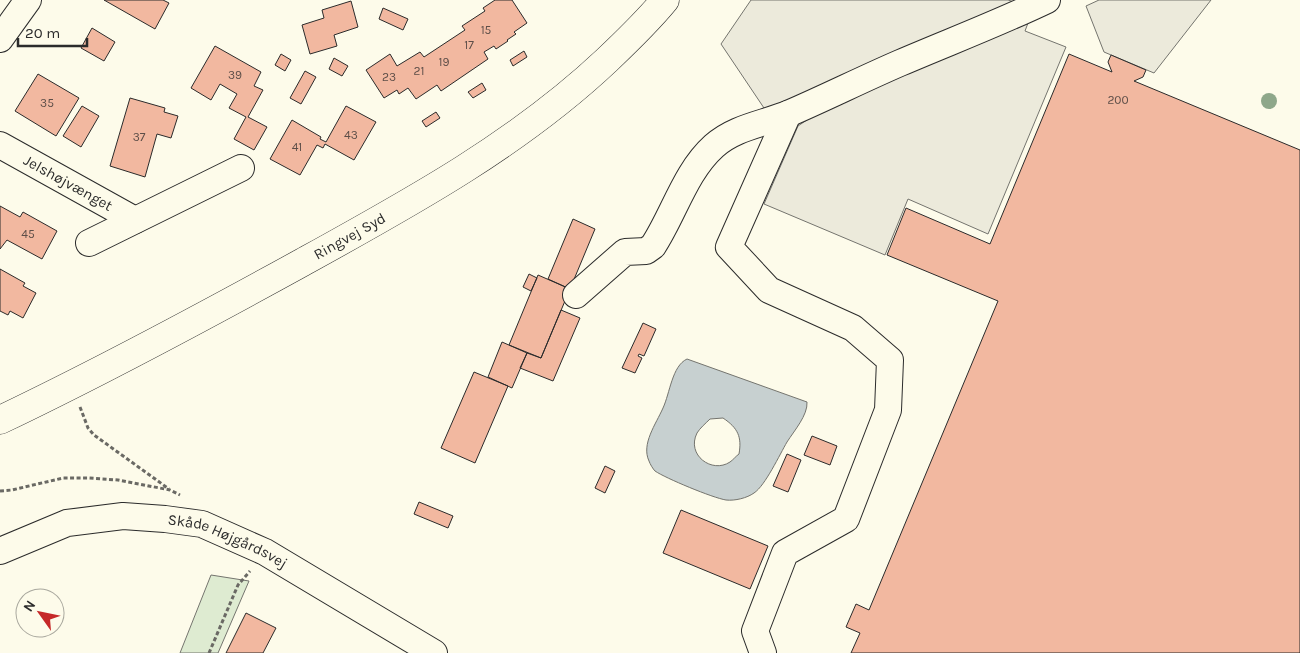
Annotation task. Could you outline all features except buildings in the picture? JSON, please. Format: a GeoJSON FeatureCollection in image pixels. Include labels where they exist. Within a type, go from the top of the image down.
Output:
{"type":"FeatureCollection","features":[{"type":"Feature","properties":{"kind":"main road","name":"Ringvej Syd"},"geometry":{"type":"LineString","coordinates":[[0,420],[72,386],[244,294],[393,212],[482,158],[537,120],[583,83],[629,40],[665,0]]}},
{"type":"Feature","properties":{"kind":"street"},"geometry":{"type":"LineString","coordinates":[[0,39],[28,0]]}},
{"type":"Feature","properties":{"kind":"street"},"geometry":{"type":"LineString","coordinates":[[576,295],[625,252],[646,251],[653,246],[701,161],[713,147],[727,136],[788,114],[902,62],[1047,0]]}},
{"type":"Feature","properties":{"kind":"street"},"geometry":{"type":"LineString","coordinates":[[763,653],[755,631],[785,552],[846,519],[888,410],[890,360],[853,328],[769,290],[729,247],[788,114]]}},
{"type":"Feature","properties":{"kind":"street","name":"Jelshøjvænget"},"geometry":{"type":"LineString","coordinates":[[0,144],[135,220]]}},
{"type":"Feature","properties":{"kind":"street","name":"Jelshøjvænget"},"geometry":{"type":"LineString","coordinates":[[89,243],[240,168]]}},
{"type":"Feature","properties":{"kind":"street","name":"Skåde Højgårdsvej"},"geometry":{"type":"LineString","coordinates":[[0,551],[67,523],[123,516],[202,524],[266,552],[434,653]]}},
{"type":"Feature","properties":{"kind":"path"},"geometry":{"type":"LineString","coordinates":[[72,386],[88,428],[94,435],[170,490],[203,509],[202,524]]}},
{"type":"Feature","properties":{"kind":"path"},"geometry":{"type":"LineString","coordinates":[[0,491],[4,492],[63,478],[118,480],[170,490]]}},
{"type":"Feature","properties":{"kind":"path"},"geometry":{"type":"LineString","coordinates":[[209,653],[238,585]]}},
{"type":"Feature","properties":{"kind":"green space"},"geometry":{"type":"Polygon","coordinates":[[[211,575],[249,581],[218,653],[180,653],[211,575]]]}},
{"type":"Feature","properties":{"kind":"shaded area"},"geometry":{"type":"Polygon","coordinates":[[[751,0],[1008,0],[1018,3],[766,111],[721,44],[751,0]]]}},
{"type":"Feature","properties":{"kind":"shaded area"},"geometry":{"type":"Polygon","coordinates":[[[1099,0],[1211,0],[1154,73],[1104,52],[1086,6],[1099,0]]]}},
{"type":"Feature","properties":{"kind":"shaded area"},"geometry":{"type":"Polygon","coordinates":[[[1031,15],[1025,31],[1066,47],[988,234],[908,199],[885,255],[764,204],[798,126],[823,109],[1031,15]]]}},
{"type":"Feature","properties":{"kind":"shaded area"},"geometry":{"type":"Polygon","coordinates":[[[687,359],[807,402],[807,407],[797,428],[763,484],[751,495],[744,498],[726,500],[700,492],[668,478],[655,471],[651,465],[647,454],[648,441],[663,408],[672,380],[682,362],[687,359]],[[723,418],[710,419],[701,427],[695,441],[698,455],[709,464],[716,466],[730,462],[739,454],[740,443],[738,433],[723,418]]]}}]}
